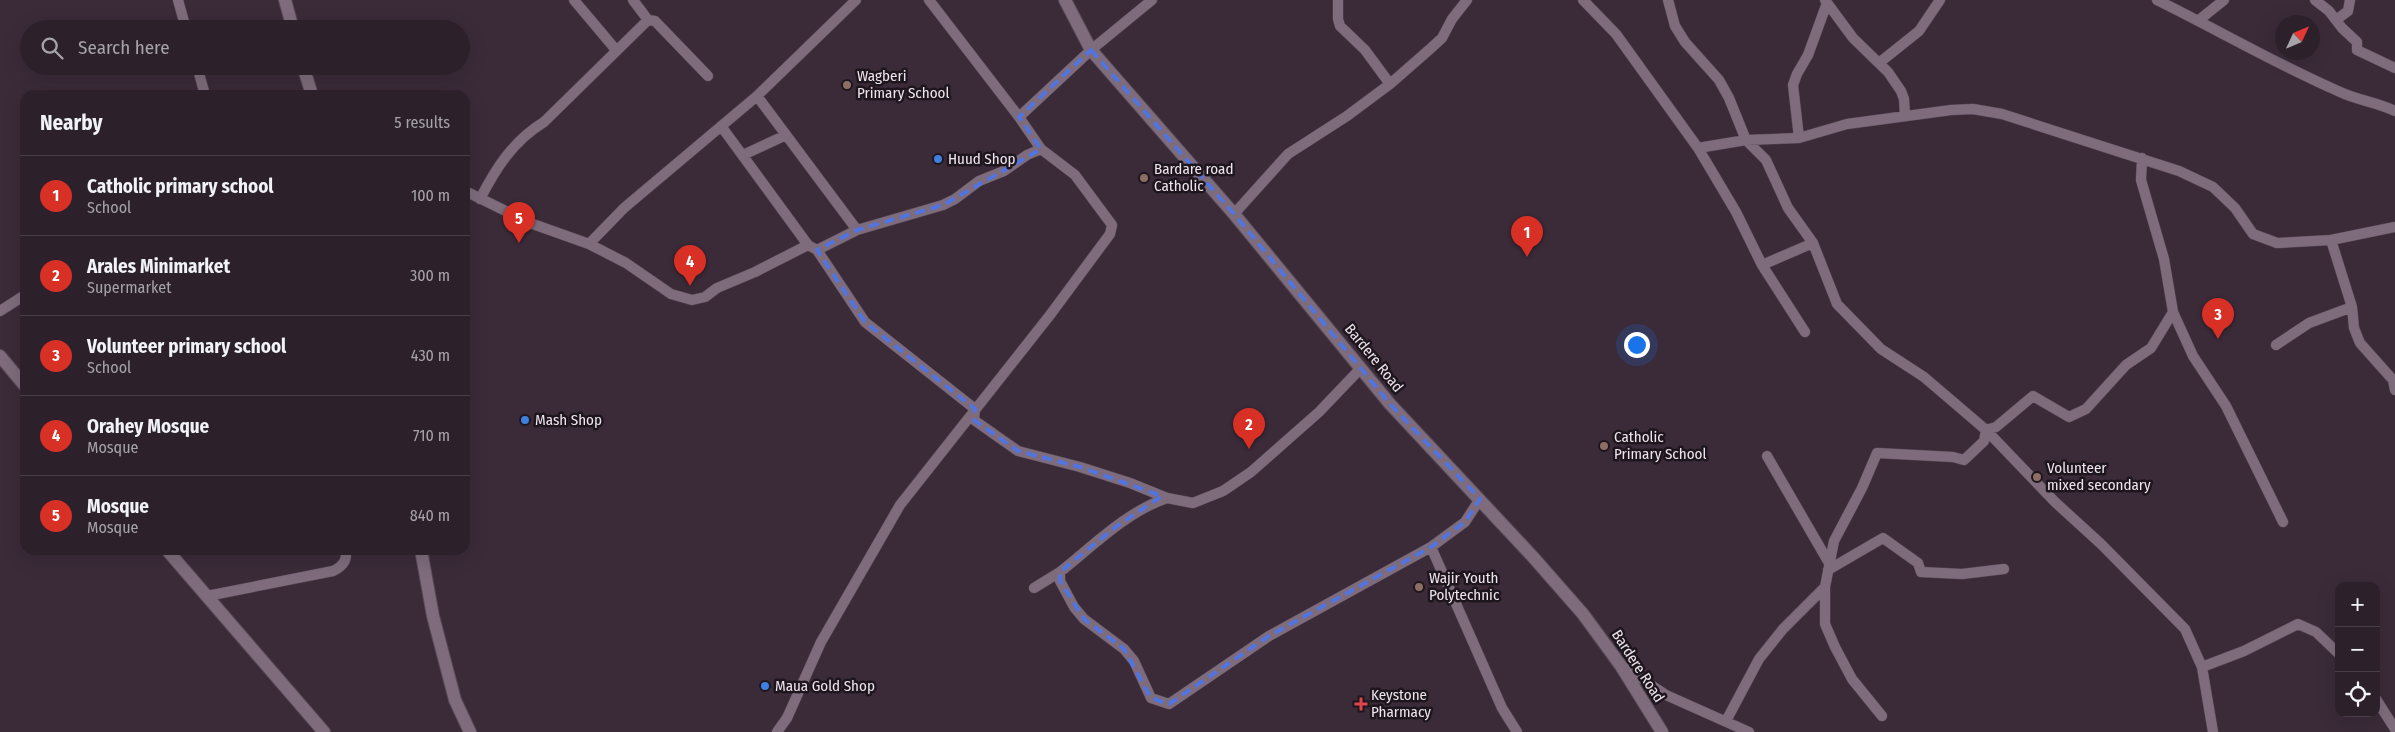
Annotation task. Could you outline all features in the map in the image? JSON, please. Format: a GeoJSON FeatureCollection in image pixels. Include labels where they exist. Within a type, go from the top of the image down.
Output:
{"type":"FeatureCollection","features":[{"type":"Feature","properties":{"kind":"street"},"geometry":{"type":"LineString","coordinates":[[178,0],[184,20]]}},
{"type":"Feature","properties":{"kind":"street"},"geometry":{"type":"LineString","coordinates":[[285,0],[291,20]]}},
{"type":"Feature","properties":{"kind":"street"},"geometry":{"type":"LineString","coordinates":[[574,0],[616,50]]}},
{"type":"Feature","properties":{"kind":"street"},"geometry":{"type":"LineString","coordinates":[[632,0],[648,20],[655,21],[708,76]]}},
{"type":"Feature","properties":{"kind":"street"},"geometry":{"type":"LineString","coordinates":[[589,244],[624,208],[757,96],[856,0]]}},
{"type":"Feature","properties":{"kind":"street"},"geometry":{"type":"LineString","coordinates":[[777,732],[787,718],[821,642],[900,505],[1050,315],[1110,234],[1112,225],[1075,175],[1041,149],[1019,117],[929,0]]}},
{"type":"Feature","properties":{"kind":"street","name":"Bardere Road"},"geometry":{"type":"LineString","coordinates":[[1065,0],[1091,50],[1234,214],[1361,368],[1422,438],[1480,499],[1583,614],[1621,666],[1662,732]]}},
{"type":"Feature","properties":{"kind":"street"},"geometry":{"type":"LineString","coordinates":[[1019,117],[1091,50],[1152,0]]}},
{"type":"Feature","properties":{"kind":"street"},"geometry":{"type":"LineString","coordinates":[[1338,0],[1340,26],[1366,50],[1390,84]]}},
{"type":"Feature","properties":{"kind":"street"},"geometry":{"type":"LineString","coordinates":[[1234,214],[1288,154],[1347,116],[1390,84],[1442,38],[1456,14],[1468,0]]}},
{"type":"Feature","properties":{"kind":"street"},"geometry":{"type":"LineString","coordinates":[[1583,0],[1616,34],[1698,148],[1736,212],[1762,265],[1805,332]]}},
{"type":"Feature","properties":{"kind":"street"},"geometry":{"type":"LineString","coordinates":[[1668,0],[1675,26],[1685,42],[1719,80],[1729,98],[1746,140],[1766,160],[1788,208],[1813,243],[1837,304],[1856,326],[1881,349],[1924,377],[1986,430],[2055,502],[2101,544],[2184,629],[2202,667],[2213,732]]}},
{"type":"Feature","properties":{"kind":"street"},"geometry":{"type":"LineString","coordinates":[[1879,63],[1919,31],[1940,0]]}},
{"type":"Feature","properties":{"kind":"street"},"geometry":{"type":"LineString","coordinates":[[2157,0],[2322,84],[2340,92],[2376,102],[2395,111]]}},
{"type":"Feature","properties":{"kind":"street"},"geometry":{"type":"LineString","coordinates":[[2199,20],[2224,0]]}},
{"type":"Feature","properties":{"kind":"street"},"geometry":{"type":"LineString","coordinates":[[2315,0],[2329,11],[2357,42],[2357,50],[2395,68]]}},
{"type":"Feature","properties":{"kind":"street"},"geometry":{"type":"LineString","coordinates":[[2336,20],[2348,10],[2350,0]]}},
{"type":"Feature","properties":{"kind":"street"},"geometry":{"type":"LineString","coordinates":[[1799,138],[1793,85],[1808,55],[1826,1]]}},
{"type":"Feature","properties":{"kind":"street"},"geometry":{"type":"LineString","coordinates":[[1826,1],[1853,38],[1879,63],[1901,91],[1904,99],[1904,116]]}},
{"type":"Feature","properties":{"kind":"street"},"geometry":{"type":"LineString","coordinates":[[480,199],[507,153],[531,130],[544,122],[648,20]]}},
{"type":"Feature","properties":{"kind":"street"},"geometry":{"type":"LineString","coordinates":[[199,75],[204,90]]}},
{"type":"Feature","properties":{"kind":"street"},"geometry":{"type":"LineString","coordinates":[[306,75],[310,90]]}},
{"type":"Feature","properties":{"kind":"street"},"geometry":{"type":"LineString","coordinates":[[757,96],[857,230]]}},
{"type":"Feature","properties":{"kind":"street"},"geometry":{"type":"LineString","coordinates":[[1698,148],[1746,140],[1799,138],[1847,124],[1974,109],[2002,114],[2179,171],[2213,187],[2234,208],[2253,234],[2276,243],[2331,240],[2395,227]]}},
{"type":"Feature","properties":{"kind":"street"},"geometry":{"type":"LineString","coordinates":[[721,126],[813,247],[865,322],[975,409]]}},
{"type":"Feature","properties":{"kind":"street"},"geometry":{"type":"LineString","coordinates":[[743,155],[786,135]]}},
{"type":"Feature","properties":{"kind":"street"},"geometry":{"type":"LineString","coordinates":[[470,194],[530,223],[589,244],[626,263],[671,294],[692,300],[705,297],[717,288],[857,230],[955,199],[979,181],[1004,171],[1026,155],[1041,149]]}},
{"type":"Feature","properties":{"kind":"street"},"geometry":{"type":"LineString","coordinates":[[2142,158],[2141,180],[2164,259],[2173,312],[2193,356],[2226,406],[2283,522]]}},
{"type":"Feature","properties":{"kind":"street"},"geometry":{"type":"LineString","coordinates":[[2331,240],[2352,307],[2354,328],[2360,344],[2392,380],[2395,390]]}},
{"type":"Feature","properties":{"kind":"street"},"geometry":{"type":"LineString","coordinates":[[1762,265],[1813,243]]}},
{"type":"Feature","properties":{"kind":"street"},"geometry":{"type":"LineString","coordinates":[[0,311],[20,298]]}},
{"type":"Feature","properties":{"kind":"street"},"geometry":{"type":"LineString","coordinates":[[2276,345],[2309,323],[2352,307]]}},
{"type":"Feature","properties":{"kind":"street"},"geometry":{"type":"LineString","coordinates":[[1986,430],[1996,427],[2033,396],[2069,416],[2086,409],[2126,366],[2151,348],[2173,312]]}},
{"type":"Feature","properties":{"kind":"street"},"geometry":{"type":"LineString","coordinates":[[0,356],[20,379]]}},
{"type":"Feature","properties":{"kind":"street"},"geometry":{"type":"LineString","coordinates":[[975,409],[974,420],[1018,451],[1089,469],[1130,482],[1166,498],[1193,503],[1210,498],[1251,472],[1319,412],[1361,368]]}},
{"type":"Feature","properties":{"kind":"street"},"geometry":{"type":"LineString","coordinates":[[1882,716],[1852,679],[1835,647],[1826,624],[1825,587],[1834,541],[1862,488],[1877,453],[1953,457],[1964,460],[1984,441],[1986,430]]}},
{"type":"Feature","properties":{"kind":"street"},"geometry":{"type":"LineString","coordinates":[[1767,456],[1829,566]]}},
{"type":"Feature","properties":{"kind":"street"},"geometry":{"type":"LineString","coordinates":[[1034,588],[1060,572],[1117,526],[1151,504],[1166,498]]}},
{"type":"Feature","properties":{"kind":"street"},"geometry":{"type":"LineString","coordinates":[[1060,572],[1060,581],[1084,619],[1124,649],[1134,661],[1151,698],[1169,704],[1269,636],[1431,547],[1464,522],[1480,499]]}},
{"type":"Feature","properties":{"kind":"street"},"geometry":{"type":"LineString","coordinates":[[1829,566],[1883,538],[1918,563],[1921,572],[1962,574],[2004,569]]}},
{"type":"Feature","properties":{"kind":"street"},"geometry":{"type":"LineString","coordinates":[[1431,547],[1502,708],[1516,732]]}},
{"type":"Feature","properties":{"kind":"street"},"geometry":{"type":"LineString","coordinates":[[171,555],[324,732]]}},
{"type":"Feature","properties":{"kind":"street"},"geometry":{"type":"LineString","coordinates":[[207,596],[333,571],[344,564],[346,555]]}},
{"type":"Feature","properties":{"kind":"street"},"geometry":{"type":"LineString","coordinates":[[422,555],[433,616],[455,700],[470,732]]}},
{"type":"Feature","properties":{"kind":"street"},"geometry":{"type":"LineString","coordinates":[[1726,721],[1759,659],[1783,629],[1825,587]]}},
{"type":"Feature","properties":{"kind":"street"},"geometry":{"type":"LineString","coordinates":[[2202,667],[2244,651],[2298,624],[2316,632],[2335,650]]}},
{"type":"Feature","properties":{"kind":"street"},"geometry":{"type":"LineString","coordinates":[[1621,666],[1666,695],[1749,732]]}},
{"type":"Feature","properties":{"kind":"street"},"geometry":{"type":"LineString","coordinates":[[2380,706],[2395,731]]}},
{"type":"Feature","properties":{"kind":"highlighted area"},"geometry":{"type":"Polygon","coordinates":[[[1091,50],[1234,214],[1390,404],[1480,499],[1465,522],[1431,547],[1269,636],[1169,704],[1151,698],[1124,649],[1084,619],[1060,581],[1060,572],[1117,526],[1162,496],[1080,467],[1018,451],[974,420],[975,409],[865,322],[817,250],[857,230],[943,205],[1041,149],[1019,117],[1091,50]]]}},
{"type":"Feature","properties":{"kind":"place","name":"Wagberi Primary School"},"geometry":{"type":"Point","coordinates":[847,85]}},
{"type":"Feature","properties":{"kind":"place","name":"Huud Shop"},"geometry":{"type":"Point","coordinates":[938,159]}},
{"type":"Feature","properties":{"kind":"place","name":"Bardare road Catholic"},"geometry":{"type":"Point","coordinates":[1144,178]}},
{"type":"Feature","properties":{"kind":"place","name":"Mosque"},"geometry":{"type":"Point","coordinates":[519,243]}},
{"type":"Feature","properties":{"kind":"place","name":"Catholic primary school"},"geometry":{"type":"Point","coordinates":[1527,257]}},
{"type":"Feature","properties":{"kind":"place","name":"Orahey Mosque"},"geometry":{"type":"Point","coordinates":[690,286]}},
{"type":"Feature","properties":{"kind":"place","name":"Volunteer primary school"},"geometry":{"type":"Point","coordinates":[2218,339]}},
{"type":"Feature","properties":{"kind":"place","name":"Mash Shop"},"geometry":{"type":"Point","coordinates":[525,420]}},
{"type":"Feature","properties":{"kind":"place","name":"Catholic Primary School"},"geometry":{"type":"Point","coordinates":[1604,446]}},
{"type":"Feature","properties":{"kind":"place","name":"Arales Minimarket"},"geometry":{"type":"Point","coordinates":[1249,449]}},
{"type":"Feature","properties":{"kind":"place","name":"Volunteer mixed secondary"},"geometry":{"type":"Point","coordinates":[2037,477]}},
{"type":"Feature","properties":{"kind":"place","name":"Wajir Youth Polytechnic"},"geometry":{"type":"Point","coordinates":[1419,587]}},
{"type":"Feature","properties":{"kind":"place","name":"Maua Gold Shop"},"geometry":{"type":"Point","coordinates":[765,686]}},
{"type":"Feature","properties":{"kind":"place","name":"Keystone Pharmacy"},"geometry":{"type":"Point","coordinates":[1361,704]}}]}
